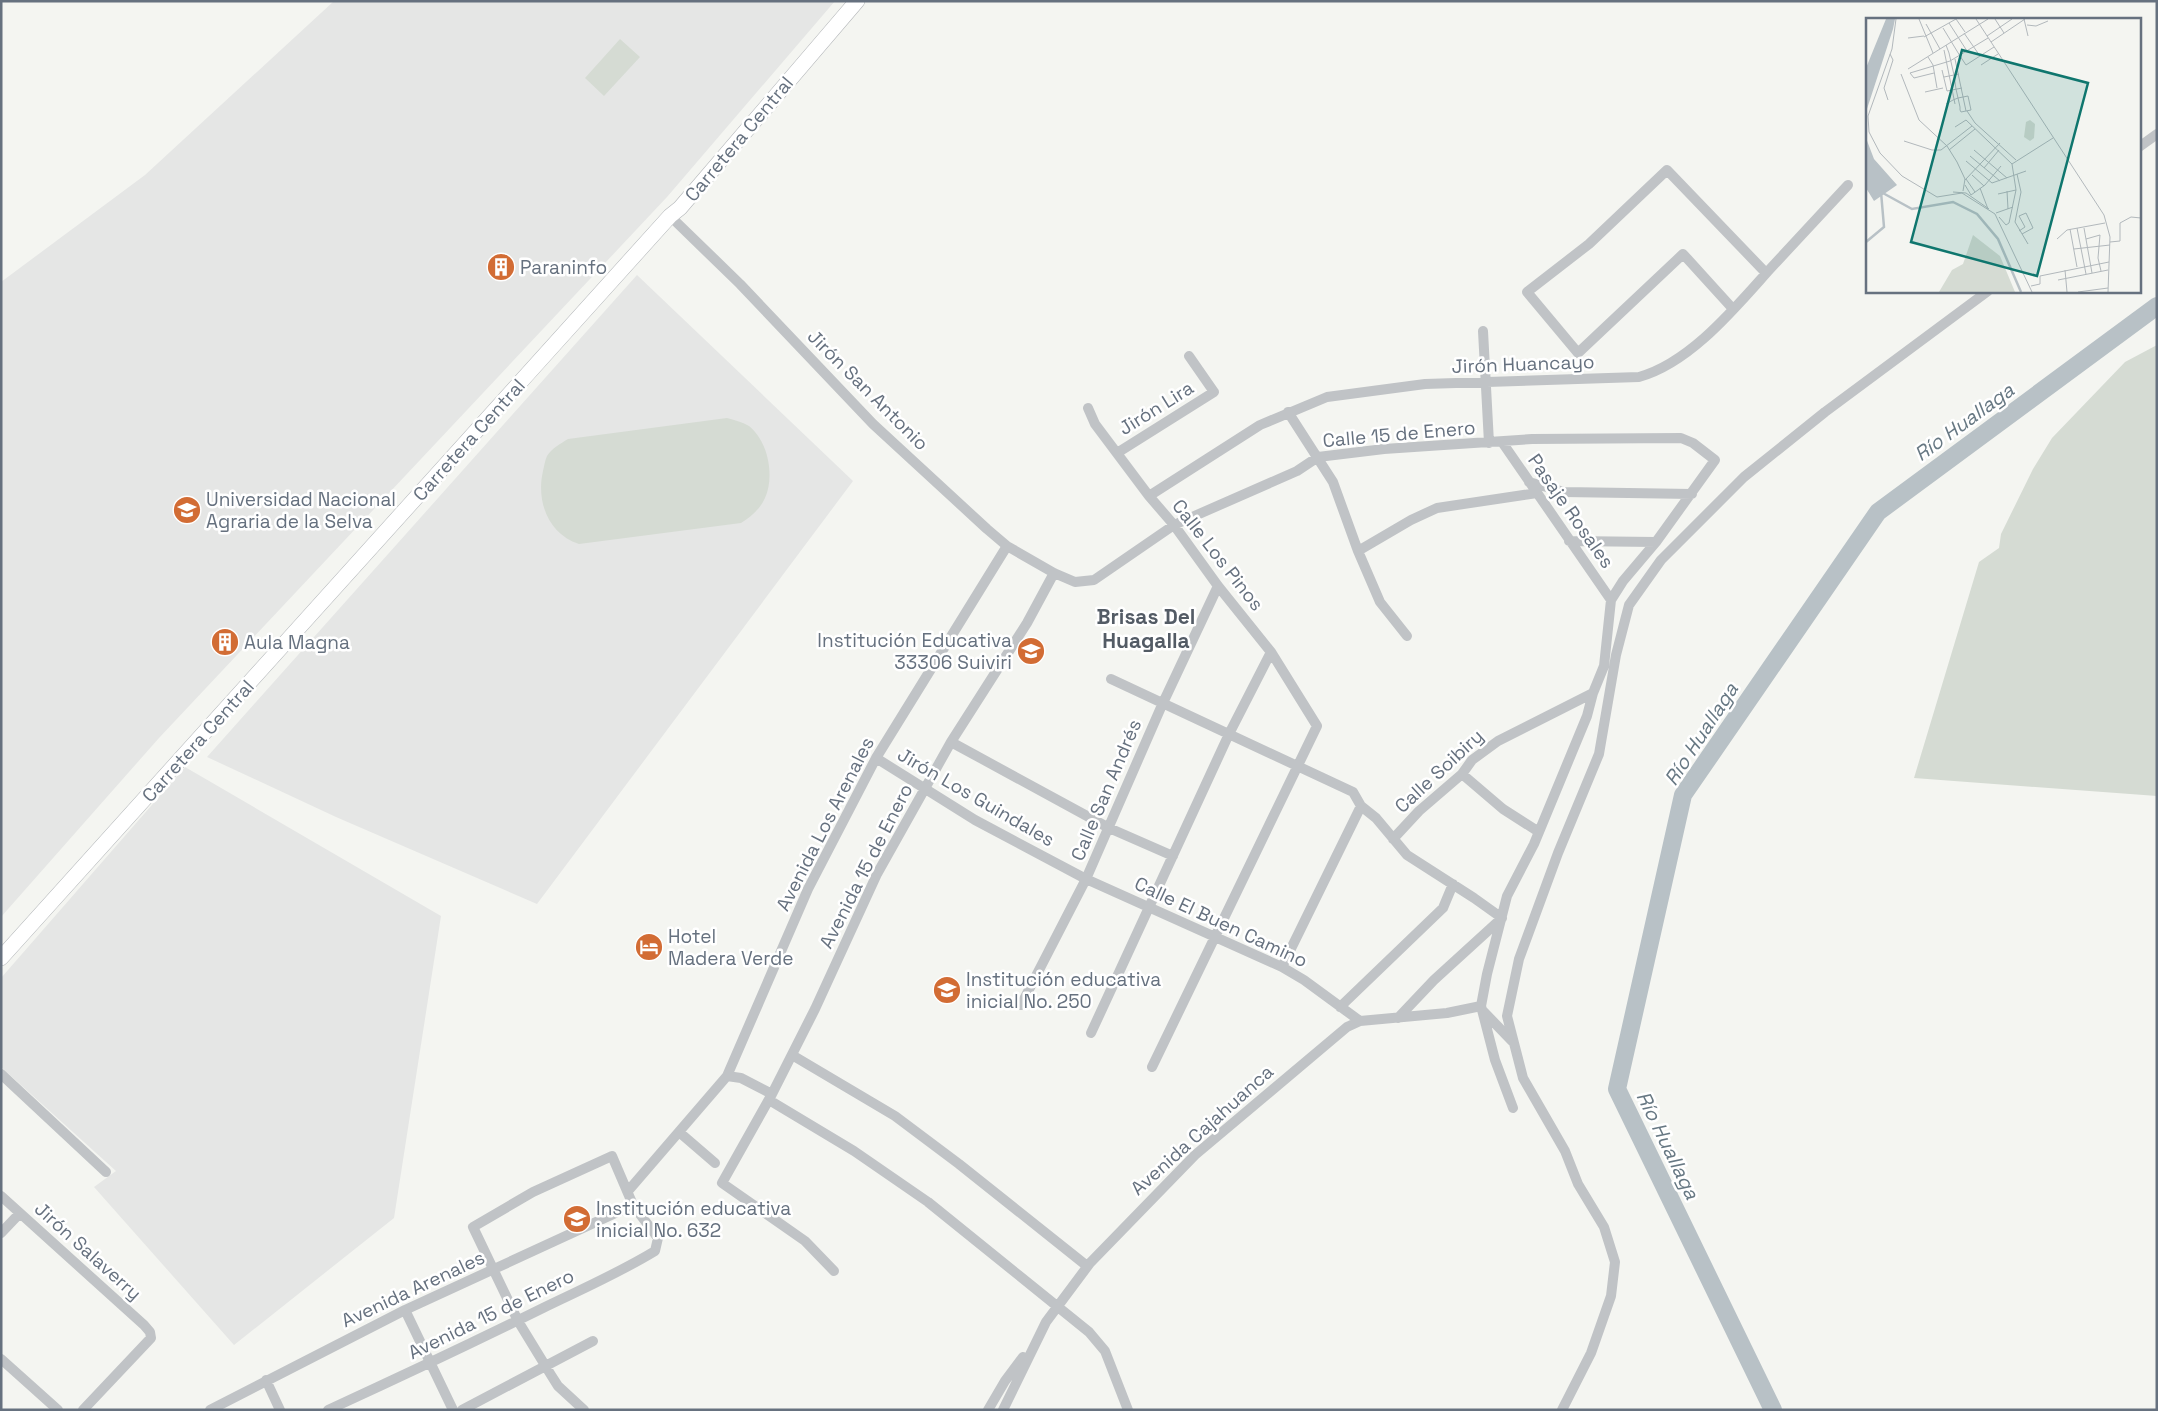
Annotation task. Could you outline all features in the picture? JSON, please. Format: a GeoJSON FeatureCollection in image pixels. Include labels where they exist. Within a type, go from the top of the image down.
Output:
{"type":"FeatureCollection","features":[{"type":"Feature","properties":{"kind":"highway","name":"Carretera Central"},"geometry":{"type":"LineString","coordinates":[[1,958],[318,609],[670,216],[680,208],[856,1]]}},
{"type":"Feature","properties":{"kind":"street"},"geometry":{"type":"LineString","coordinates":[[2140,147],[2157,134]]}},
{"type":"Feature","properties":{"kind":"street"},"geometry":{"type":"LineString","coordinates":[[1733,309],[1683,254],[1578,353],[1527,292],[1589,244],[1667,170],[1766,273]]}},
{"type":"Feature","properties":{"kind":"street","name":"Jirón Huancayo"},"geometry":{"type":"LineString","coordinates":[[1149,496],[1260,425],[1326,396],[1425,384],[1638,377],[1656,373],[1669,365],[1724,321],[1848,185]]}},
{"type":"Feature","properties":{"kind":"street","name":"Jirón San Antonio"},"geometry":{"type":"LineString","coordinates":[[670,216],[740,284],[873,424],[1007,546],[1054,573]]}},
{"type":"Feature","properties":{"kind":"street"},"geometry":{"type":"LineString","coordinates":[[1562,1410],[1591,1353],[1611,1296],[1615,1262],[1604,1227],[1578,1184],[1565,1151],[1522,1078],[1506,1016],[1519,959],[1558,853],[1599,754],[1616,656],[1629,605],[1661,560],[1744,477],[1824,412],[1987,292]]}},
{"type":"Feature","properties":{"kind":"street"},"geometry":{"type":"LineString","coordinates":[[1483,330],[1489,443]]}},
{"type":"Feature","properties":{"kind":"street","name":"Jirón Lira"},"geometry":{"type":"LineString","coordinates":[[1117,453],[1214,392],[1189,356]]}},
{"type":"Feature","properties":{"kind":"street","name":"Calle Los Pinos"},"geometry":{"type":"LineString","coordinates":[[1088,408],[1095,424],[1149,496],[1174,525],[1218,586],[1271,652],[1317,726],[1298,766]]}},
{"type":"Feature","properties":{"kind":"street"},"geometry":{"type":"LineString","coordinates":[[1288,412],[1334,482],[1358,551],[1380,602],[1407,636]]}},
{"type":"Feature","properties":{"kind":"street","name":"Calle 15 de Enero"},"geometry":{"type":"LineString","coordinates":[[1054,573],[1075,582],[1094,580],[1174,525],[1297,471],[1318,457],[1384,449],[1532,439],[1681,438],[1693,443],[1715,460],[1692,494]]}},
{"type":"Feature","properties":{"kind":"street","name":"Pasaje Rosales"},"geometry":{"type":"LineString","coordinates":[[1502,442],[1611,600]]}},
{"type":"Feature","properties":{"kind":"street"},"geometry":{"type":"LineString","coordinates":[[1529,482],[1564,492],[1692,494]]}},
{"type":"Feature","properties":{"kind":"street"},"geometry":{"type":"LineString","coordinates":[[1358,551],[1411,520],[1438,508],[1537,493]]}},
{"type":"Feature","properties":{"kind":"street"},"geometry":{"type":"LineString","coordinates":[[1513,1108],[1495,1060],[1482,1009],[1487,974],[1507,896],[1539,832],[1588,716],[1593,693],[1604,666],[1611,600],[1623,581],[1656,542],[1678,510],[1692,494]]}},
{"type":"Feature","properties":{"kind":"street"},"geometry":{"type":"LineString","coordinates":[[1569,541],[1656,542]]}},
{"type":"Feature","properties":{"kind":"street","name":"Avenida Los Arenales"},"geometry":{"type":"LineString","coordinates":[[628,1191],[727,1076],[808,890],[876,758],[1007,546]]}},
{"type":"Feature","properties":{"kind":"street","name":"Avenida 15 de Enero"},"geometry":{"type":"LineString","coordinates":[[834,1271],[805,1240],[722,1183],[771,1097],[792,1055],[876,874],[951,742],[1027,623],[1054,573]]}},
{"type":"Feature","properties":{"kind":"street","name":"Calle San Andrés"},"geometry":{"type":"LineString","coordinates":[[1021,1005],[1086,879],[1162,705],[1218,586]]}},
{"type":"Feature","properties":{"kind":"street"},"geometry":{"type":"LineString","coordinates":[[1091,1033],[1229,734],[1271,652]]}},
{"type":"Feature","properties":{"kind":"street"},"geometry":{"type":"LineString","coordinates":[[1111,679],[1162,705],[1353,792],[1361,806],[1376,818],[1407,855],[1502,918]]}},
{"type":"Feature","properties":{"kind":"street","name":"Calle Soibiry"},"geometry":{"type":"LineString","coordinates":[[1393,840],[1419,811],[1462,774],[1472,760],[1498,741],[1593,693]]}},
{"type":"Feature","properties":{"kind":"street"},"geometry":{"type":"LineString","coordinates":[[951,742],[1109,828],[1173,856]]}},
{"type":"Feature","properties":{"kind":"street","name":"Jirón Los Guindales"},"geometry":{"type":"LineString","coordinates":[[876,758],[975,820],[1086,879]]}},
{"type":"Feature","properties":{"kind":"street"},"geometry":{"type":"LineString","coordinates":[[1152,1067],[1217,937],[1298,766]]}},
{"type":"Feature","properties":{"kind":"street"},"geometry":{"type":"LineString","coordinates":[[1462,774],[1503,809],[1539,832]]}},
{"type":"Feature","properties":{"kind":"street"},"geometry":{"type":"LineString","coordinates":[[1282,967],[1361,806]]}},
{"type":"Feature","properties":{"kind":"street","name":"Calle El Buen Camino"},"geometry":{"type":"LineString","coordinates":[[1086,879],[1282,967],[1304,980],[1360,1021]]}},
{"type":"Feature","properties":{"kind":"street"},"geometry":{"type":"LineString","coordinates":[[1340,1007],[1443,908],[1453,884]]}},
{"type":"Feature","properties":{"kind":"street"},"geometry":{"type":"LineString","coordinates":[[1398,1018],[1434,980],[1502,918]]}},
{"type":"Feature","properties":{"kind":"street"},"geometry":{"type":"LineString","coordinates":[[1482,1009],[1513,1041]]}},
{"type":"Feature","properties":{"kind":"street","name":"Avenida Cajahuanca"},"geometry":{"type":"LineString","coordinates":[[1002,1410],[1036,1340],[1057,1306],[1087,1266],[1170,1179],[1217,1135],[1332,1038],[1346,1027],[1360,1021],[1482,1009]]}},
{"type":"Feature","properties":{"kind":"street"},"geometry":{"type":"LineString","coordinates":[[792,1055],[895,1116],[959,1164],[1087,1266]]}},
{"type":"Feature","properties":{"kind":"street"},"geometry":{"type":"LineString","coordinates":[[1,1074],[106,1172]]}},
{"type":"Feature","properties":{"kind":"street"},"geometry":{"type":"LineString","coordinates":[[727,1076],[741,1078],[854,1151],[928,1202],[1089,1332],[1101,1344],[1109,1358],[1128,1410]]}},
{"type":"Feature","properties":{"kind":"street"},"geometry":{"type":"LineString","coordinates":[[679,1132],[715,1163]]}},
{"type":"Feature","properties":{"kind":"street"},"geometry":{"type":"LineString","coordinates":[[584,1410],[558,1386],[518,1321],[474,1227],[533,1192],[612,1156],[633,1205]]}},
{"type":"Feature","properties":{"kind":"street","name":"Jirón Salaverry"},"geometry":{"type":"LineString","coordinates":[[1,1196],[150,1332],[151,1338],[82,1410]]}},
{"type":"Feature","properties":{"kind":"street","name":"Avenida 15 de Enero"},"geometry":{"type":"LineString","coordinates":[[328,1410],[432,1363],[633,1264],[655,1251],[658,1238],[633,1205]]}},
{"type":"Feature","properties":{"kind":"street","name":"Avenida Arenales"},"geometry":{"type":"LineString","coordinates":[[210,1410],[406,1310],[633,1205]]}},
{"type":"Feature","properties":{"kind":"street"},"geometry":{"type":"LineString","coordinates":[[1,1234],[20,1214]]}},
{"type":"Feature","properties":{"kind":"street"},"geometry":{"type":"LineString","coordinates":[[406,1310],[453,1410]]}},
{"type":"Feature","properties":{"kind":"street"},"geometry":{"type":"LineString","coordinates":[[988,1410],[1005,1381],[1036,1340]]}},
{"type":"Feature","properties":{"kind":"street"},"geometry":{"type":"LineString","coordinates":[[462,1410],[593,1341]]}},
{"type":"Feature","properties":{"kind":"street"},"geometry":{"type":"LineString","coordinates":[[1,1359],[58,1410]]}},
{"type":"Feature","properties":{"kind":"street"},"geometry":{"type":"LineString","coordinates":[[266,1380],[280,1410]]}},
{"type":"Feature","properties":{"kind":"shaded area","name":"Universidad Nacional Agraria de la Selva"},"geometry":{"type":"Polygon","coordinates":[[[334,1],[835,1],[667,197],[159,738],[1,917],[1,282],[145,175],[334,1]]]}},
{"type":"Feature","properties":{"kind":"shaded area"},"geometry":{"type":"Polygon","coordinates":[[[620,39],[640,57],[604,96],[585,78],[620,39]]]}},
{"type":"Feature","properties":{"kind":"shaded area","name":"Universidad Nacional Agraria de la Selva"},"geometry":{"type":"Polygon","coordinates":[[[637,275],[853,481],[537,904],[336,817],[207,757],[637,275]]]}},
{"type":"Feature","properties":{"kind":"shaded area"},"geometry":{"type":"Polygon","coordinates":[[[2157,345],[2157,796],[1914,778],[1979,562],[1999,548],[2001,534],[2033,469],[2052,438],[2125,362],[2157,345]]]}},
{"type":"Feature","properties":{"kind":"shaded area"},"geometry":{"type":"Polygon","coordinates":[[[727,418],[749,426],[756,432],[768,459],[769,480],[765,498],[761,506],[741,523],[579,544],[559,533],[552,524],[543,505],[541,482],[547,456],[556,446],[568,439],[727,418]]]}},
{"type":"Feature","properties":{"kind":"shaded area"},"geometry":{"type":"Polygon","coordinates":[[[185,767],[441,916],[394,1218],[234,1345],[94,1187],[116,1171],[1,1067],[1,978],[185,767]]]}},
{"type":"Feature","properties":{"kind":"waterway","name":"Río Huallaga"},"geometry":{"type":"LineString","coordinates":[[1773,1410],[1617,1089],[1683,795],[1878,512],[2157,306]]}},
{"type":"Feature","properties":{"kind":"place","name":"Paraninfo"},"geometry":{"type":"Point","coordinates":[501,267]}},
{"type":"Feature","properties":{"kind":"place","name":"Universidad Nacional Agraria de la Selva"},"geometry":{"type":"Point","coordinates":[187,510]}},
{"type":"Feature","properties":{"kind":"place","name":"Aula Magna"},"geometry":{"type":"Point","coordinates":[225,642]}},
{"type":"Feature","properties":{"kind":"place","name":"Institución Educativa 33306 Suiviri"},"geometry":{"type":"Point","coordinates":[1031,651]}},
{"type":"Feature","properties":{"kind":"place","name":"Hotel Madera Verde"},"geometry":{"type":"Point","coordinates":[649,947]}},
{"type":"Feature","properties":{"kind":"place","name":"Institución educativa inicial No. 250"},"geometry":{"type":"Point","coordinates":[947,990]}},
{"type":"Feature","properties":{"kind":"place","name":"Institución educativa inicial No. 632"},"geometry":{"type":"Point","coordinates":[577,1219]}},
{"type":"Feature","properties":{"kind":"district","name":"Brisas Del Huagalla"},"geometry":{"type":"Point","coordinates":[1146,628]}}]}
